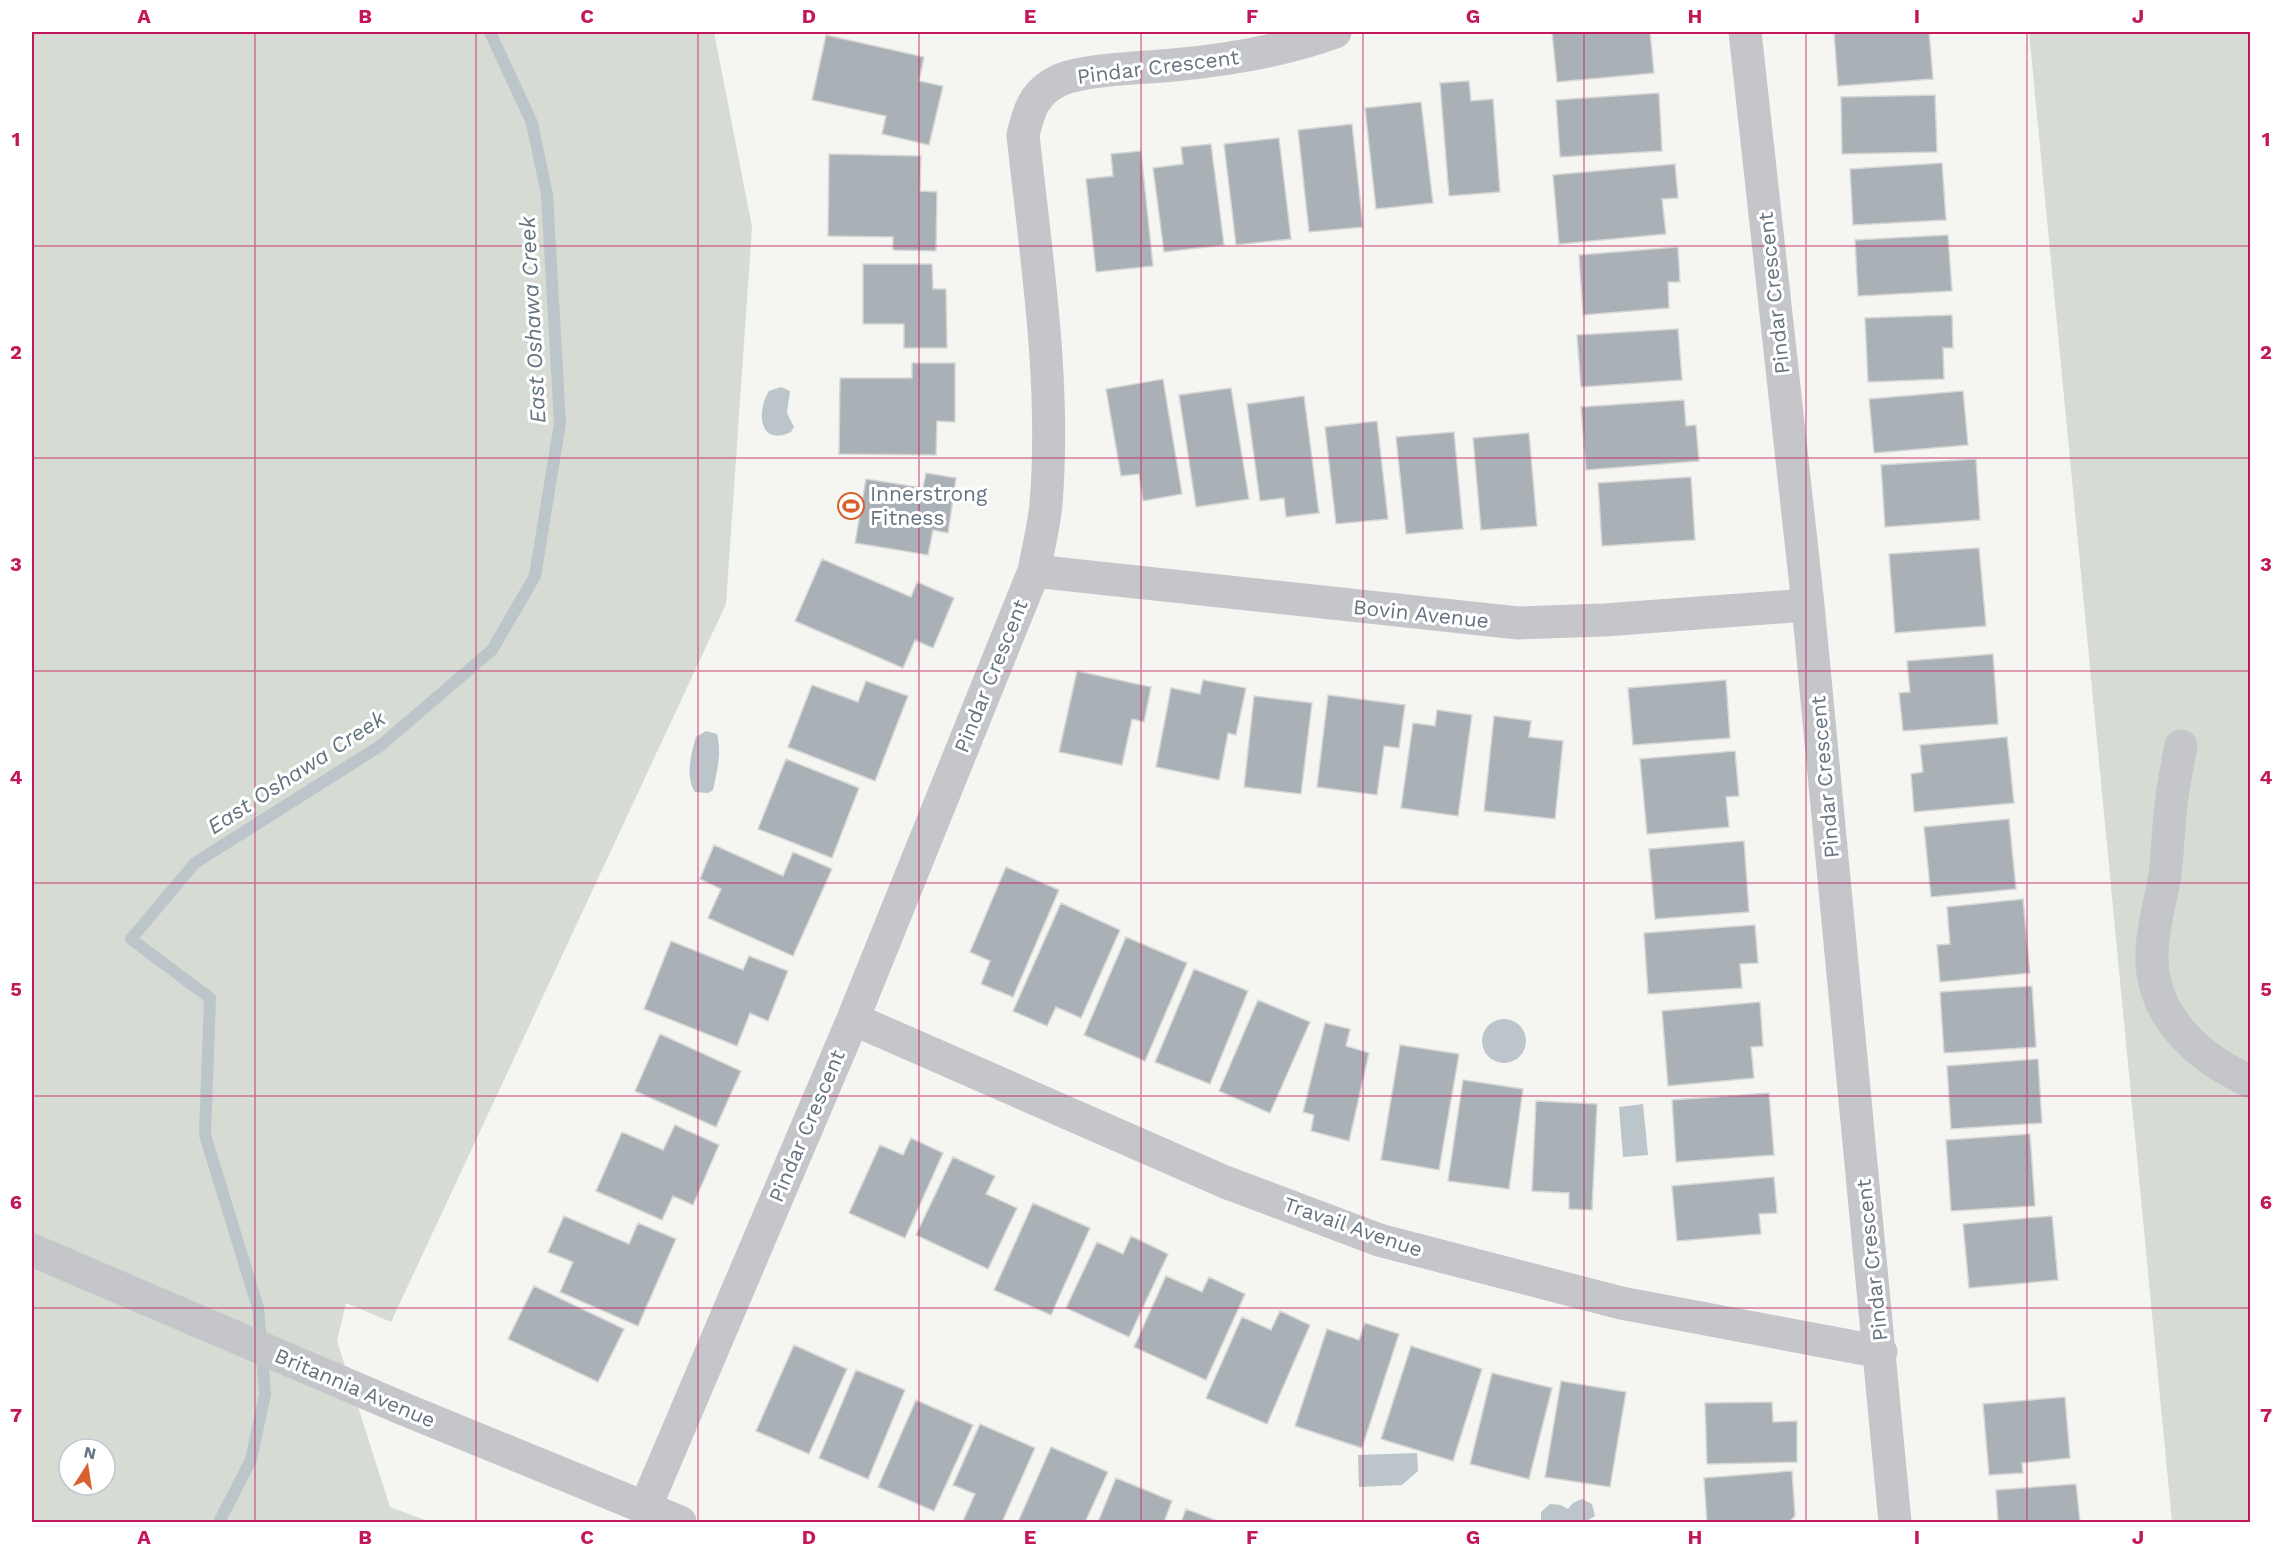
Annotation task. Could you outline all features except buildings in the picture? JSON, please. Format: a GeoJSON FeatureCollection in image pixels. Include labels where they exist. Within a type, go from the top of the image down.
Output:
{"type":"FeatureCollection","features":[{"type":"Feature","properties":{"kind":"street","name":"Pindar Crescent"},"geometry":{"type":"LineString","coordinates":[[645,1508],[853,1019],[1034,571],[1046,505],[1049,405],[1044,331],[1023,135],[1030,107],[1045,90],[1061,80],[1094,72],[1178,65],[1253,54],[1310,41],[1335,32]]}},
{"type":"Feature","properties":{"kind":"street","name":"Pindar Crescent"},"geometry":{"type":"LineString","coordinates":[[1745,32],[1808,605],[1881,1352],[1895,1522]]}},
{"type":"Feature","properties":{"kind":"street","name":"Bovin Avenue"},"geometry":{"type":"LineString","coordinates":[[1034,571],[1518,623],[1604,620],[1808,605]]}},
{"type":"Feature","properties":{"kind":"street"},"geometry":{"type":"LineString","coordinates":[[2181,747],[2171,805],[2165,873],[2152,951],[2154,981],[2157,994],[2168,1017],[2187,1040],[2212,1061],[2250,1081]]}},
{"type":"Feature","properties":{"kind":"street","name":"Travail Avenue"},"geometry":{"type":"LineString","coordinates":[[853,1019],[1224,1182],[1379,1240],[1621,1303],[1881,1352]]}},
{"type":"Feature","properties":{"kind":"street","name":"Britannia Avenue"},"geometry":{"type":"LineString","coordinates":[[32,1250],[406,1410],[680,1522]]}},
{"type":"Feature","properties":{"kind":"shaded area"},"geometry":{"type":"Polygon","coordinates":[[[32,32],[714,32],[752,227],[726,604],[391,1322],[346,1303],[337,1341],[390,1507],[430,1522],[32,1522],[32,32]]]}},
{"type":"Feature","properties":{"kind":"shaded area"},"geometry":{"type":"Polygon","coordinates":[[[2029,32],[2250,32],[2250,1522],[2172,1522],[2029,32]]]}},
{"type":"Feature","properties":{"kind":"shaded area"},"geometry":{"type":"Polygon","coordinates":[[[781,387],[790,391],[787,413],[794,427],[791,432],[772,435],[763,425],[762,408],[769,391],[781,387]]]}},
{"type":"Feature","properties":{"kind":"shaded area"},"geometry":{"type":"Polygon","coordinates":[[[706,731],[717,734],[719,748],[713,790],[708,793],[695,792],[690,779],[691,757],[696,737],[706,731]]]}},
{"type":"Feature","properties":{"kind":"shaded area"},"geometry":{"type":"Polygon","coordinates":[[[1504,1019],[1513,1020],[1520,1025],[1525,1032],[1525,1050],[1520,1057],[1513,1062],[1504,1063],[1495,1062],[1488,1057],[1483,1050],[1482,1041],[1483,1032],[1488,1025],[1495,1020],[1504,1019]]]}},
{"type":"Feature","properties":{"kind":"shaded area"},"geometry":{"type":"Polygon","coordinates":[[[1643,1104],[1648,1155],[1623,1157],[1619,1107],[1643,1104]]]}},
{"type":"Feature","properties":{"kind":"shaded area"},"geometry":{"type":"Polygon","coordinates":[[[1417,1453],[1418,1471],[1402,1485],[1359,1487],[1358,1455],[1417,1453]]]}},
{"type":"Feature","properties":{"kind":"shaded area"},"geometry":{"type":"Polygon","coordinates":[[[1582,1499],[1592,1504],[1595,1516],[1585,1522],[1541,1521],[1541,1512],[1550,1504],[1561,1505],[1568,1509],[1573,1503],[1582,1499]]]}},
{"type":"Feature","properties":{"kind":"waterway","name":"East Oshawa Creek"},"geometry":{"type":"LineString","coordinates":[[219,1522],[251,1460],[265,1394],[258,1308],[205,1135],[210,998],[131,939],[195,863],[380,746],[492,650],[535,576],[560,423],[547,195],[532,123],[490,32]]}},
{"type":"Feature","properties":{"kind":"place","name":"Innerstrong Fitness"},"geometry":{"type":"Point","coordinates":[851,506]}}]}
